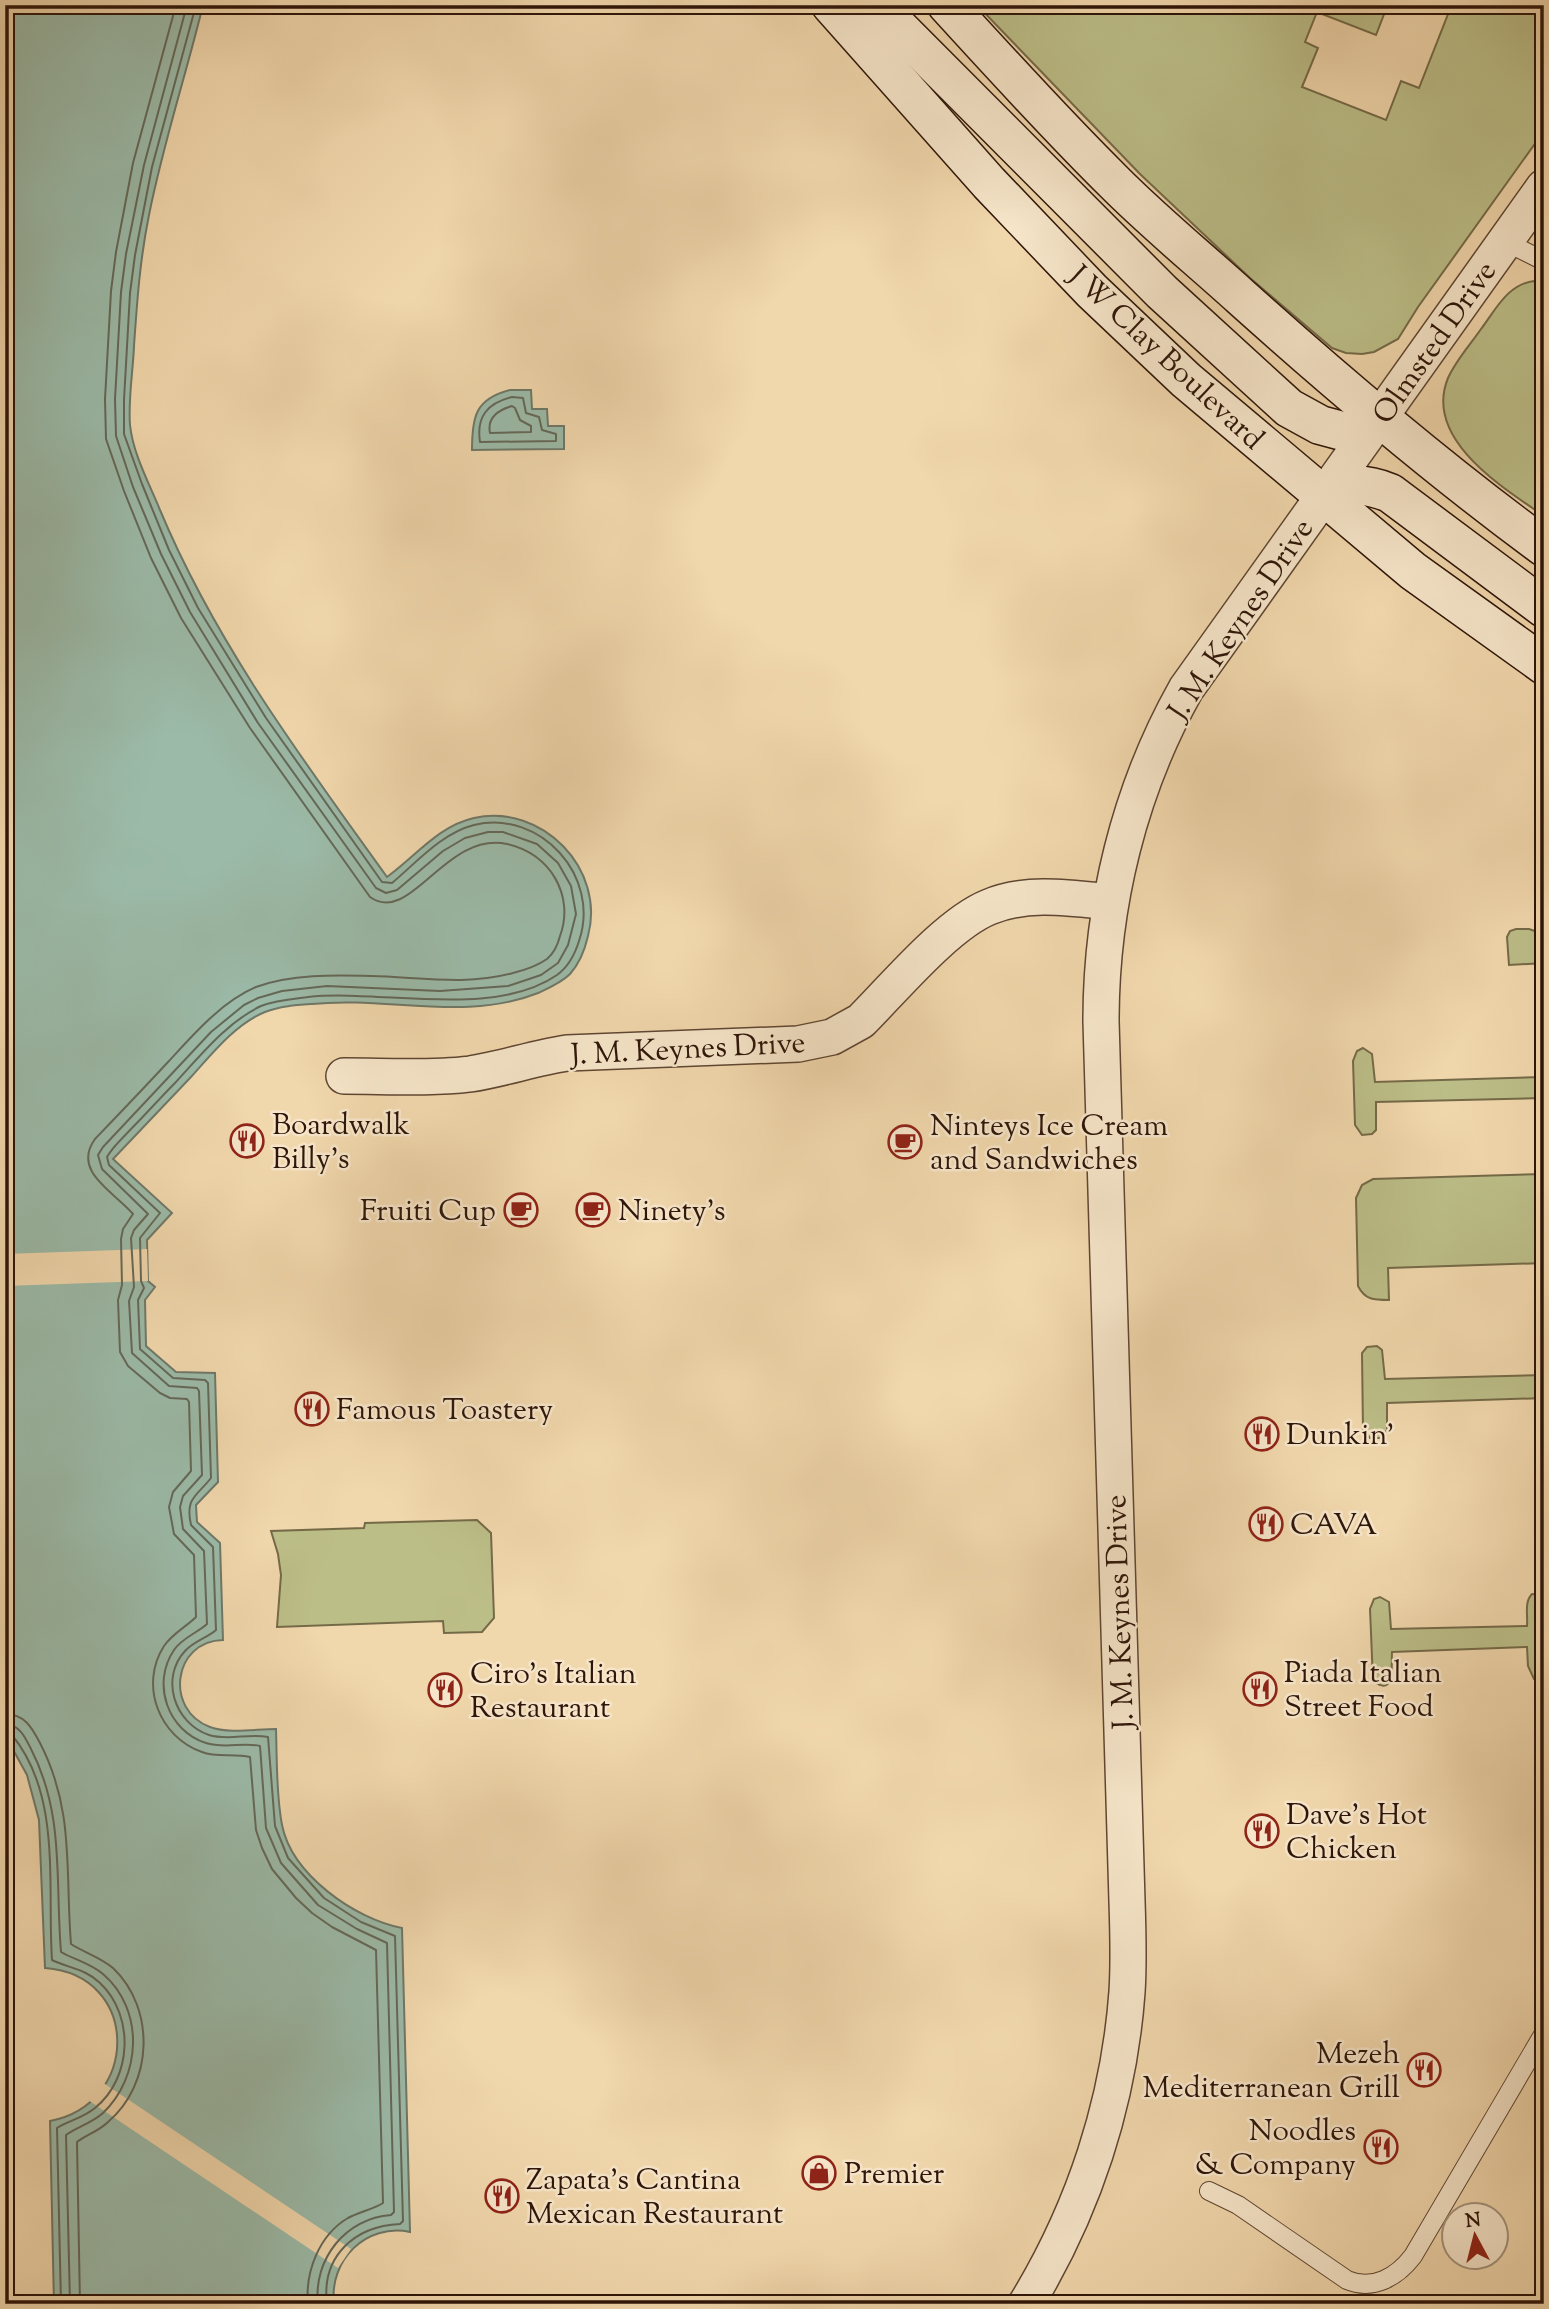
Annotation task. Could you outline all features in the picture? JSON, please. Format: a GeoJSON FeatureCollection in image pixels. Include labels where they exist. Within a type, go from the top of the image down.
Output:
{"type":"FeatureCollection","features":[{"type":"Feature","properties":{"kind":"street","name":"J W Clay Boulevard"},"geometry":{"type":"LineString","coordinates":[[831,5],[989,183],[1093,291],[1186,380],[1413,571],[1544,665]]}},
{"type":"Feature","properties":{"kind":"street"},"geometry":{"type":"LineString","coordinates":[[876,5],[1162,292],[1289,408],[1320,425],[1346,432],[1361,431],[1380,419]]}},
{"type":"Feature","properties":{"kind":"street"},"geometry":{"type":"LineString","coordinates":[[947,5],[1033,99],[1177,242],[1380,419],[1544,547]]}},
{"type":"Feature","properties":{"kind":"street","name":"Olmsted Drive"},"geometry":{"type":"LineString","coordinates":[[1323,497],[1544,187]]}},
{"type":"Feature","properties":{"kind":"street"},"geometry":{"type":"LineString","coordinates":[[1323,497],[1346,486],[1369,486],[1390,494],[1544,608]]}},
{"type":"Feature","properties":{"kind":"street","name":"J. M. Keynes Drive"},"geometry":{"type":"LineString","coordinates":[[1026,2304],[1053,2256],[1092,2165],[1115,2082],[1127,1988],[1128,1901],[1101,1021],[1103,962],[1110,902],[1140,789],[1165,726],[1186,689],[1323,497]]}},
{"type":"Feature","properties":{"kind":"street","name":"J. M. Keynes Drive"},"geometry":{"type":"LineString","coordinates":[[344,1076],[471,1074],[538,1057],[598,1050],[725,1048],[820,1041],[861,1021],[951,931],[985,909],[1009,901],[1043,897],[1110,902]]}},
{"type":"Feature","properties":{"kind":"lane"},"geometry":{"type":"LineString","coordinates":[[1504,241],[1544,261]]}},
{"type":"Feature","properties":{"kind":"lane"},"geometry":{"type":"LineString","coordinates":[[1209,2191],[1238,2205],[1347,2280],[1363,2285],[1393,2276],[1403,2269],[1413,2256],[1544,2033]]}},
{"type":"Feature","properties":{"kind":"green space"},"geometry":{"type":"Polygon","coordinates":[[[977,5],[1381,5],[1386,9],[1376,35],[1317,12],[1305,42],[1318,48],[1302,87],[1386,120],[1401,81],[1419,88],[1450,9],[1442,5],[1544,5],[1544,131],[1398,339],[1374,352],[1346,353],[1332,348],[1250,278],[1140,174],[977,5]]]}},
{"type":"Feature","properties":{"kind":"green space"},"geometry":{"type":"Polygon","coordinates":[[[1534,281],[1544,284],[1544,516],[1508,491],[1471,459],[1456,441],[1447,421],[1443,400],[1451,371],[1498,306],[1517,287],[1534,281]]]}},
{"type":"Feature","properties":{"kind":"green space"},"geometry":{"type":"Polygon","coordinates":[[[1529,929],[1544,934],[1544,963],[1509,965],[1507,937],[1510,931],[1529,929]]]}},
{"type":"Feature","properties":{"kind":"green space"},"geometry":{"type":"Polygon","coordinates":[[[1363,1048],[1372,1054],[1375,1082],[1544,1077],[1544,1098],[1376,1102],[1376,1130],[1372,1134],[1362,1135],[1355,1125],[1353,1061],[1357,1051],[1363,1048]]]}},
{"type":"Feature","properties":{"kind":"green space"},"geometry":{"type":"Polygon","coordinates":[[[1544,1174],[1544,1263],[1388,1268],[1389,1300],[1370,1298],[1361,1291],[1358,1286],[1356,1198],[1362,1185],[1373,1179],[1544,1174]]]}},
{"type":"Feature","properties":{"kind":"green space"},"geometry":{"type":"Polygon","coordinates":[[[1377,1346],[1382,1350],[1385,1379],[1544,1375],[1544,1398],[1387,1403],[1387,1430],[1381,1438],[1370,1438],[1363,1430],[1362,1353],[1367,1347],[1377,1346]]]}},
{"type":"Feature","properties":{"kind":"green space"},"geometry":{"type":"Polygon","coordinates":[[[477,1520],[491,1533],[494,1618],[482,1632],[444,1633],[443,1621],[277,1627],[281,1575],[271,1531],[364,1528],[365,1523],[477,1520]]]}},
{"type":"Feature","properties":{"kind":"green space"},"geometry":{"type":"Polygon","coordinates":[[[1532,1594],[1544,1595],[1544,1680],[1534,1679],[1528,1666],[1527,1647],[1392,1652],[1389,1682],[1380,1685],[1373,1681],[1370,1609],[1374,1599],[1380,1597],[1389,1602],[1391,1629],[1527,1626],[1527,1605],[1532,1594]]]}},
{"type":"Feature","properties":{"kind":"water"},"geometry":{"type":"Polygon","coordinates":[[[5,5],[203,5],[155,188],[141,264],[130,425],[134,447],[146,479],[182,559],[234,654],[293,745],[387,877],[449,828],[474,818],[499,816],[523,821],[545,831],[563,846],[578,865],[587,887],[591,911],[587,941],[576,966],[563,980],[538,993],[483,1006],[340,1002],[277,1008],[254,1017],[224,1041],[113,1159],[172,1213],[147,1240],[148,1281],[155,1287],[145,1300],[146,1346],[176,1372],[215,1373],[218,1482],[196,1505],[197,1522],[220,1543],[223,1640],[206,1643],[193,1652],[185,1663],[180,1678],[186,1706],[195,1718],[217,1729],[276,1729],[282,1825],[298,1861],[328,1892],[346,1905],[384,1923],[402,1928],[410,2232],[379,2233],[354,2248],[338,2273],[334,2304],[54,2304],[50,2121],[80,2110],[101,2091],[113,2067],[117,2041],[113,2015],[99,1992],[76,1976],[45,1968],[39,1820],[27,1775],[5,1735],[5,5]]]}},
{"type":"Feature","properties":{"kind":"water"},"geometry":{"type":"Polygon","coordinates":[[[510,390],[531,390],[532,409],[547,409],[548,426],[564,426],[564,449],[472,450],[473,428],[478,411],[489,399],[510,390]]]}},
{"type":"Feature","properties":{"kind":"pier"},"geometry":{"type":"Polygon","coordinates":[[[147,1249],[148,1281],[5,1286],[5,1254],[147,1249]]]}},
{"type":"Feature","properties":{"kind":"pier"},"geometry":{"type":"Polygon","coordinates":[[[102,2082],[351,2249],[338,2268],[88,2100],[102,2082]]]}},
{"type":"Feature","properties":{"kind":"place","name":"Boardwalk Billy's"},"geometry":{"type":"Point","coordinates":[247,1141]}},
{"type":"Feature","properties":{"kind":"place","name":"Ninteys Ice Cream and Sandwiches"},"geometry":{"type":"Point","coordinates":[905,1142]}},
{"type":"Feature","properties":{"kind":"place","name":"Fruiti Cup"},"geometry":{"type":"Point","coordinates":[521,1210]}},
{"type":"Feature","properties":{"kind":"place","name":"Ninety's"},"geometry":{"type":"Point","coordinates":[593,1210]}},
{"type":"Feature","properties":{"kind":"place","name":"Famous Toastery"},"geometry":{"type":"Point","coordinates":[312,1409]}},
{"type":"Feature","properties":{"kind":"place","name":"Dunkin'"},"geometry":{"type":"Point","coordinates":[1262,1434]}},
{"type":"Feature","properties":{"kind":"place","name":"CAVA"},"geometry":{"type":"Point","coordinates":[1266,1524]}},
{"type":"Feature","properties":{"kind":"place","name":"Piada Italian Street Food"},"geometry":{"type":"Point","coordinates":[1260,1689]}},
{"type":"Feature","properties":{"kind":"place","name":"Ciro's Italian Restaurant"},"geometry":{"type":"Point","coordinates":[445,1690]}},
{"type":"Feature","properties":{"kind":"place","name":"Dave's Hot Chicken"},"geometry":{"type":"Point","coordinates":[1262,1831]}},
{"type":"Feature","properties":{"kind":"place","name":"Mezeh Mediterranean Grill"},"geometry":{"type":"Point","coordinates":[1424,2070]}},
{"type":"Feature","properties":{"kind":"place","name":"Noodles & Company"},"geometry":{"type":"Point","coordinates":[1381,2147]}},
{"type":"Feature","properties":{"kind":"place","name":"Premier"},"geometry":{"type":"Point","coordinates":[819,2173]}},
{"type":"Feature","properties":{"kind":"place","name":"Zapata's Cantina Mexican Restaurant"},"geometry":{"type":"Point","coordinates":[502,2196]}}]}
